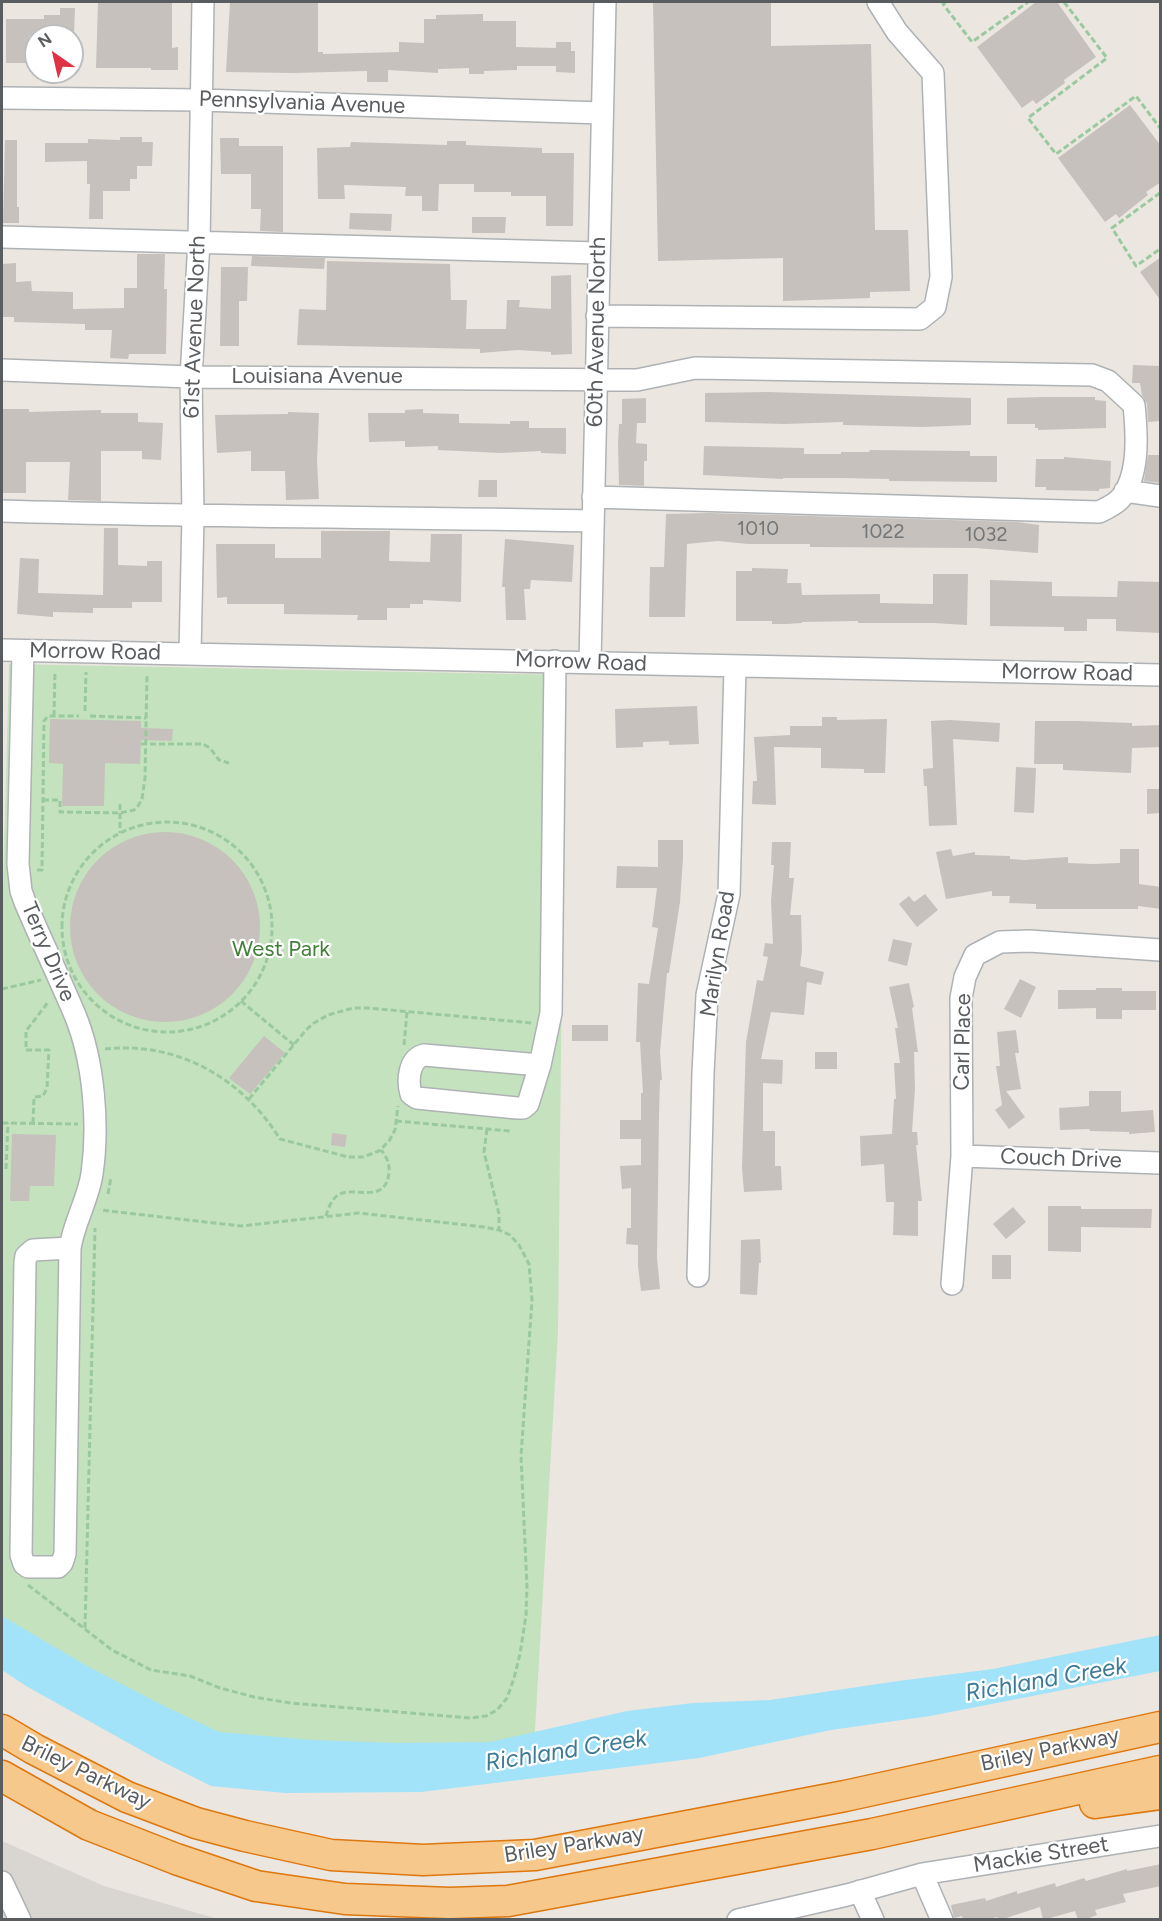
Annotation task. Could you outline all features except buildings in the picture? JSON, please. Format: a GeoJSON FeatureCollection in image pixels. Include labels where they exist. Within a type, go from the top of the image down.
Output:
{"type":"FeatureCollection","features":[{"type":"Feature","properties":{"kind":"highway","name":"Briley Parkway"},"geometry":{"type":"LineString","coordinates":[[2,1730],[127,1797],[196,1823],[331,1856],[423,1860],[535,1855],[845,1796],[1161,1727]]}},
{"type":"Feature","properties":{"kind":"highway","name":"Briley Parkway"},"geometry":{"type":"LineString","coordinates":[[2,1776],[89,1825],[176,1859],[256,1886],[345,1899],[450,1903],[508,1901],[872,1834],[1161,1771]]}},
{"type":"Feature","properties":{"kind":"highway"},"geometry":{"type":"LineString","coordinates":[[872,1834],[1161,1794]]}},
{"type":"Feature","properties":{"kind":"street","name":"61st Avenue North"},"geometry":{"type":"LineString","coordinates":[[190,653],[193,516],[191,377],[199,242],[203,2]]}},
{"type":"Feature","properties":{"kind":"street","name":"60th Avenue North"},"geometry":{"type":"LineString","coordinates":[[590,662],[605,2]]}},
{"type":"Feature","properties":{"kind":"street"},"geometry":{"type":"LineString","coordinates":[[597,316],[920,319],[935,307],[941,277],[933,73],[897,32],[878,2]]}},
{"type":"Feature","properties":{"kind":"street","name":"Pennsylvania Avenue"},"geometry":{"type":"LineString","coordinates":[[2,98],[201,100],[603,113]]}},
{"type":"Feature","properties":{"kind":"street"},"geometry":{"type":"LineString","coordinates":[[2,237],[598,253]]}},
{"type":"Feature","properties":{"kind":"street","name":"Louisiana Avenue"},"geometry":{"type":"LineString","coordinates":[[2,370],[191,377],[637,380],[695,368],[1092,375],[1108,381],[1134,405],[1137,438],[1131,481],[1125,491]]}},
{"type":"Feature","properties":{"kind":"street"},"geometry":{"type":"LineString","coordinates":[[593,496],[1099,512],[1118,501],[1125,491],[1161,496]]}},
{"type":"Feature","properties":{"kind":"street"},"geometry":{"type":"LineString","coordinates":[[2,511],[593,521]]}},
{"type":"Feature","properties":{"kind":"street","name":"Morrow Road"},"geometry":{"type":"LineString","coordinates":[[2,650],[1161,675]]}},
{"type":"Feature","properties":{"kind":"street","name":"Terry Drive"},"geometry":{"type":"LineString","coordinates":[[23,651],[19,880],[55,982],[75,1016],[85,1048],[93,1097],[94,1125],[92,1173],[88,1191],[72,1234],[70,1248],[65,1554],[62,1563],[54,1568],[28,1567],[24,1564],[21,1555],[26,1256],[33,1250],[70,1248]]}},
{"type":"Feature","properties":{"kind":"street"},"geometry":{"type":"LineString","coordinates":[[540,1065],[424,1055],[417,1057],[412,1063],[409,1086],[411,1094],[417,1098],[523,1108],[528,1104],[540,1065],[551,1013],[555,661]]}},
{"type":"Feature","properties":{"kind":"street","name":"Marilyn Road"},"geometry":{"type":"LineString","coordinates":[[698,1276],[707,995],[729,894],[735,667]]}},
{"type":"Feature","properties":{"kind":"street","name":"Carl Place"},"geometry":{"type":"LineString","coordinates":[[952,1284],[962,1156],[961,998],[965,977],[975,955],[1000,942],[1029,941],[1161,950]]}},
{"type":"Feature","properties":{"kind":"street","name":"Couch Drive"},"geometry":{"type":"LineString","coordinates":[[962,1156],[1161,1162]]}},
{"type":"Feature","properties":{"kind":"street","name":"Mackie Street"},"geometry":{"type":"LineString","coordinates":[[744,1919],[922,1874],[1161,1836]]}},
{"type":"Feature","properties":{"kind":"street"},"geometry":{"type":"LineString","coordinates":[[922,1874],[942,1920]]}},
{"type":"Feature","properties":{"kind":"street"},"geometry":{"type":"LineString","coordinates":[[2,1882],[20,1920]]}},
{"type":"Feature","properties":{"kind":"street"},"geometry":{"type":"LineString","coordinates":[[860,1891],[873,1920]]}},
{"type":"Feature","properties":{"kind":"path"},"geometry":{"type":"LineString","coordinates":[[946,2],[943,4],[972,42],[1028,2]]}},
{"type":"Feature","properties":{"kind":"path"},"geometry":{"type":"LineString","coordinates":[[1064,2],[1107,58],[1028,118],[1056,154],[1136,96],[1161,128]]}},
{"type":"Feature","properties":{"kind":"path"},"geometry":{"type":"LineString","coordinates":[[1161,193],[1112,228],[1136,266],[1161,249]]}},
{"type":"Feature","properties":{"kind":"path"},"geometry":{"type":"LineString","coordinates":[[54,716],[55,671]]}},
{"type":"Feature","properties":{"kind":"path"},"geometry":{"type":"LineString","coordinates":[[85,711],[86,672]]}},
{"type":"Feature","properties":{"kind":"path"},"geometry":{"type":"LineString","coordinates":[[43,800],[60,800],[60,812],[120,813],[134,810],[142,800],[145,778],[143,744],[147,674]]}},
{"type":"Feature","properties":{"kind":"path"},"geometry":{"type":"LineString","coordinates":[[90,716],[146,718]]}},
{"type":"Feature","properties":{"kind":"path"},"geometry":{"type":"LineString","coordinates":[[143,744],[203,744],[210,748],[219,760],[229,763]]}},
{"type":"Feature","properties":{"kind":"path"},"geometry":{"type":"LineString","coordinates":[[120,804],[120,833]]}},
{"type":"Feature","properties":{"kind":"path"},"geometry":{"type":"LineString","coordinates":[[159,822],[192,825],[213,832],[241,852],[254,867],[268,898],[272,917],[272,935],[263,970],[252,989],[241,1001],[226,1014],[210,1022],[182,1030],[159,1031],[138,1028],[112,1016],[92,1000],[80,986],[69,966],[63,943],[62,925],[65,903],[72,882],[84,863],[102,845],[120,833],[159,822]]}},
{"type":"Feature","properties":{"kind":"path"},"geometry":{"type":"LineString","coordinates":[[2,989],[55,982]]}},
{"type":"Feature","properties":{"kind":"path"},"geometry":{"type":"LineString","coordinates":[[33,1123],[34,1097],[43,1096],[47,1088],[49,1050],[26,1050],[26,1030],[55,982]]}},
{"type":"Feature","properties":{"kind":"path"},"geometry":{"type":"LineString","coordinates":[[241,1001],[294,1045]]}},
{"type":"Feature","properties":{"kind":"path"},"geometry":{"type":"LineString","coordinates":[[249,1099],[314,1023],[340,1010],[368,1008],[530,1023],[535,1020]]}},
{"type":"Feature","properties":{"kind":"path"},"geometry":{"type":"LineString","coordinates":[[404,1048],[407,1012]]}},
{"type":"Feature","properties":{"kind":"path"},"geometry":{"type":"LineString","coordinates":[[103,1049],[141,1048],[191,1060],[225,1079],[249,1099],[265,1116],[280,1139],[354,1158],[380,1149],[391,1137],[396,1121],[399,1095]]}},
{"type":"Feature","properties":{"kind":"path"},"geometry":{"type":"LineString","coordinates":[[396,1121],[510,1131]]}},
{"type":"Feature","properties":{"kind":"path"},"geometry":{"type":"LineString","coordinates":[[2,1123],[94,1125]]}},
{"type":"Feature","properties":{"kind":"path"},"geometry":{"type":"LineString","coordinates":[[6,1169],[8,1123]]}},
{"type":"Feature","properties":{"kind":"path"},"geometry":{"type":"LineString","coordinates":[[487,1129],[484,1152],[499,1214],[500,1230]]}},
{"type":"Feature","properties":{"kind":"path"},"geometry":{"type":"LineString","coordinates":[[326,1216],[331,1204],[338,1196],[347,1192],[369,1194],[384,1185],[389,1173],[388,1164],[380,1149]]}},
{"type":"Feature","properties":{"kind":"path"},"geometry":{"type":"LineString","coordinates":[[23,1581],[112,1650],[151,1670],[190,1676],[220,1688],[290,1703],[470,1718],[486,1716],[497,1710],[507,1698],[520,1654],[526,1615],[527,1587],[521,1456],[532,1300],[528,1264],[524,1254],[510,1235],[500,1230],[370,1214],[326,1216],[241,1226],[99,1210]]}},
{"type":"Feature","properties":{"kind":"shaded area"},"geometry":{"type":"Polygon","coordinates":[[[2,1841],[104,1886],[218,1919],[2,1920],[2,1841]]]}},
{"type":"Feature","properties":{"kind":"green space","name":"West Park"},"geometry":{"type":"Polygon","coordinates":[[[9,664],[565,675],[558,1331],[534,1747],[201,1739],[2,1635],[2,928],[9,664]]]}},
{"type":"Feature","properties":{"kind":"water","name":"Richland Creek"},"geometry":{"type":"Polygon","coordinates":[[[2,1616],[87,1666],[219,1732],[312,1740],[397,1743],[490,1742],[627,1711],[693,1703],[770,1700],[993,1669],[1160,1635],[1160,1671],[930,1716],[831,1730],[699,1758],[421,1792],[285,1793],[211,1786],[157,1759],[26,1686],[2,1670],[2,1616]]]}}]}
